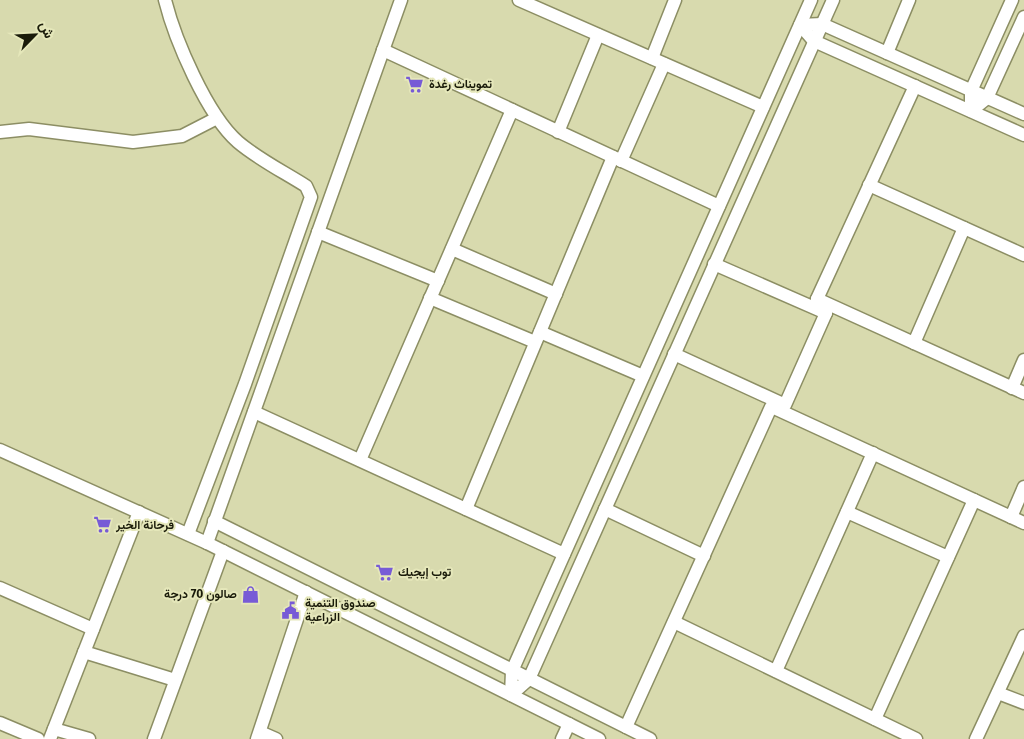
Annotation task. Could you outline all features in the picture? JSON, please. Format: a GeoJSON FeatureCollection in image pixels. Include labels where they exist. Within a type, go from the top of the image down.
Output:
{"type":"FeatureCollection","features":[{"type":"Feature","properties":{"kind":"street"},"geometry":{"type":"LineString","coordinates":[[166,0],[188,63],[217,118],[238,142],[306,186],[311,197],[245,384],[188,534]]}},
{"type":"Feature","properties":{"kind":"street"},"geometry":{"type":"LineString","coordinates":[[207,543],[401,0]]}},
{"type":"Feature","properties":{"kind":"street"},"geometry":{"type":"LineString","coordinates":[[519,0],[545,5],[598,35],[763,107]]}},
{"type":"Feature","properties":{"kind":"street"},"geometry":{"type":"LineString","coordinates":[[466,509],[556,294],[617,159],[658,61],[675,0]]}},
{"type":"Feature","properties":{"kind":"street"},"geometry":{"type":"LineString","coordinates":[[512,695],[512,670],[811,0]]}},
{"type":"Feature","properties":{"kind":"street"},"geometry":{"type":"LineString","coordinates":[[512,695],[529,679],[833,0]]}},
{"type":"Feature","properties":{"kind":"street"},"geometry":{"type":"LineString","coordinates":[[887,53],[909,0]]}},
{"type":"Feature","properties":{"kind":"street"},"geometry":{"type":"LineString","coordinates":[[971,111],[971,91],[1012,0]]}},
{"type":"Feature","properties":{"kind":"street"},"geometry":{"type":"LineString","coordinates":[[971,111],[987,98],[1024,16]]}},
{"type":"Feature","properties":{"kind":"street"},"geometry":{"type":"LineString","coordinates":[[800,25],[822,24],[1024,114]]}},
{"type":"Feature","properties":{"kind":"street"},"geometry":{"type":"LineString","coordinates":[[800,25],[814,41],[1024,135]]}},
{"type":"Feature","properties":{"kind":"street"},"geometry":{"type":"LineString","coordinates":[[558,132],[598,35]]}},
{"type":"Feature","properties":{"kind":"street"},"geometry":{"type":"LineString","coordinates":[[383,50],[719,206]]}},
{"type":"Feature","properties":{"kind":"street"},"geometry":{"type":"LineString","coordinates":[[817,300],[915,86]]}},
{"type":"Feature","properties":{"kind":"street"},"geometry":{"type":"LineString","coordinates":[[360,460],[512,110]]}},
{"type":"Feature","properties":{"kind":"street"},"geometry":{"type":"LineString","coordinates":[[0,132],[29,130],[133,142],[182,136],[217,118]]}},
{"type":"Feature","properties":{"kind":"street"},"geometry":{"type":"LineString","coordinates":[[870,185],[1024,255]]}},
{"type":"Feature","properties":{"kind":"street"},"geometry":{"type":"LineString","coordinates":[[914,343],[964,228]]}},
{"type":"Feature","properties":{"kind":"street"},"geometry":{"type":"LineString","coordinates":[[318,232],[438,281]]}},
{"type":"Feature","properties":{"kind":"street"},"geometry":{"type":"LineString","coordinates":[[452,248],[556,294]]}},
{"type":"Feature","properties":{"kind":"street"},"geometry":{"type":"LineString","coordinates":[[714,264],[826,313]]}},
{"type":"Feature","properties":{"kind":"street"},"geometry":{"type":"LineString","coordinates":[[430,298],[643,376]]}},
{"type":"Feature","properties":{"kind":"street"},"geometry":{"type":"LineString","coordinates":[[817,300],[826,313]]}},
{"type":"Feature","properties":{"kind":"street"},"geometry":{"type":"LineString","coordinates":[[817,300],[1024,394]]}},
{"type":"Feature","properties":{"kind":"street"},"geometry":{"type":"LineString","coordinates":[[785,405],[826,313]]}},
{"type":"Feature","properties":{"kind":"street"},"geometry":{"type":"LineString","coordinates":[[674,354],[785,405]]}},
{"type":"Feature","properties":{"kind":"street"},"geometry":{"type":"LineString","coordinates":[[1012,388],[1024,360]]}},
{"type":"Feature","properties":{"kind":"street"},"geometry":{"type":"LineString","coordinates":[[771,406],[785,405]]}},
{"type":"Feature","properties":{"kind":"street"},"geometry":{"type":"LineString","coordinates":[[771,406],[1024,523]]}},
{"type":"Feature","properties":{"kind":"street"},"geometry":{"type":"LineString","coordinates":[[626,727],[771,406]]}},
{"type":"Feature","properties":{"kind":"street"},"geometry":{"type":"LineString","coordinates":[[254,412],[564,554]]}},
{"type":"Feature","properties":{"kind":"street"},"geometry":{"type":"LineString","coordinates":[[0,450],[207,543],[600,739]]}},
{"type":"Feature","properties":{"kind":"street"},"geometry":{"type":"LineString","coordinates":[[776,671],[873,453]]}},
{"type":"Feature","properties":{"kind":"street"},"geometry":{"type":"LineString","coordinates":[[1011,517],[1024,487]]}},
{"type":"Feature","properties":{"kind":"street"},"geometry":{"type":"LineString","coordinates":[[874,719],[974,500]]}},
{"type":"Feature","properties":{"kind":"street"},"geometry":{"type":"LineString","coordinates":[[605,509],[704,556]]}},
{"type":"Feature","properties":{"kind":"street"},"geometry":{"type":"LineString","coordinates":[[88,739],[52,734],[139,512]]}},
{"type":"Feature","properties":{"kind":"street"},"geometry":{"type":"LineString","coordinates":[[846,512],[948,557]]}},
{"type":"Feature","properties":{"kind":"street"},"geometry":{"type":"LineString","coordinates":[[214,522],[650,739]]}},
{"type":"Feature","properties":{"kind":"street"},"geometry":{"type":"LineString","coordinates":[[154,739],[223,551]]}},
{"type":"Feature","properties":{"kind":"street"},"geometry":{"type":"LineString","coordinates":[[0,588],[93,629]]}},
{"type":"Feature","properties":{"kind":"street"},"geometry":{"type":"LineString","coordinates":[[276,739],[258,735],[306,592]]}},
{"type":"Feature","properties":{"kind":"street"},"geometry":{"type":"LineString","coordinates":[[674,622],[916,739]]}},
{"type":"Feature","properties":{"kind":"street"},"geometry":{"type":"LineString","coordinates":[[976,739],[1024,636]]}},
{"type":"Feature","properties":{"kind":"street"},"geometry":{"type":"LineString","coordinates":[[84,652],[176,680]]}},
{"type":"Feature","properties":{"kind":"street"},"geometry":{"type":"LineString","coordinates":[[998,692],[1024,703]]}},
{"type":"Feature","properties":{"kind":"street"},"geometry":{"type":"LineString","coordinates":[[0,723],[38,739]]}},
{"type":"Feature","properties":{"kind":"street"},"geometry":{"type":"LineString","coordinates":[[562,739],[569,724]]}},
{"type":"Feature","properties":{"kind":"place","name":"تمويناث رغدة"},"geometry":{"type":"Point","coordinates":[415,84]}},
{"type":"Feature","properties":{"kind":"place","name":"فرحانة الخير"},"geometry":{"type":"Point","coordinates":[102,525]}},
{"type":"Feature","properties":{"kind":"place","name":"توب إيجيك"},"geometry":{"type":"Point","coordinates":[384,572]}},
{"type":"Feature","properties":{"kind":"place","name":"صالون 70 درجة"},"geometry":{"type":"Point","coordinates":[251,594]}},
{"type":"Feature","properties":{"kind":"place","name":"صندوق التنمية الزراعية"},"geometry":{"type":"Point","coordinates":[291,610]}}]}
